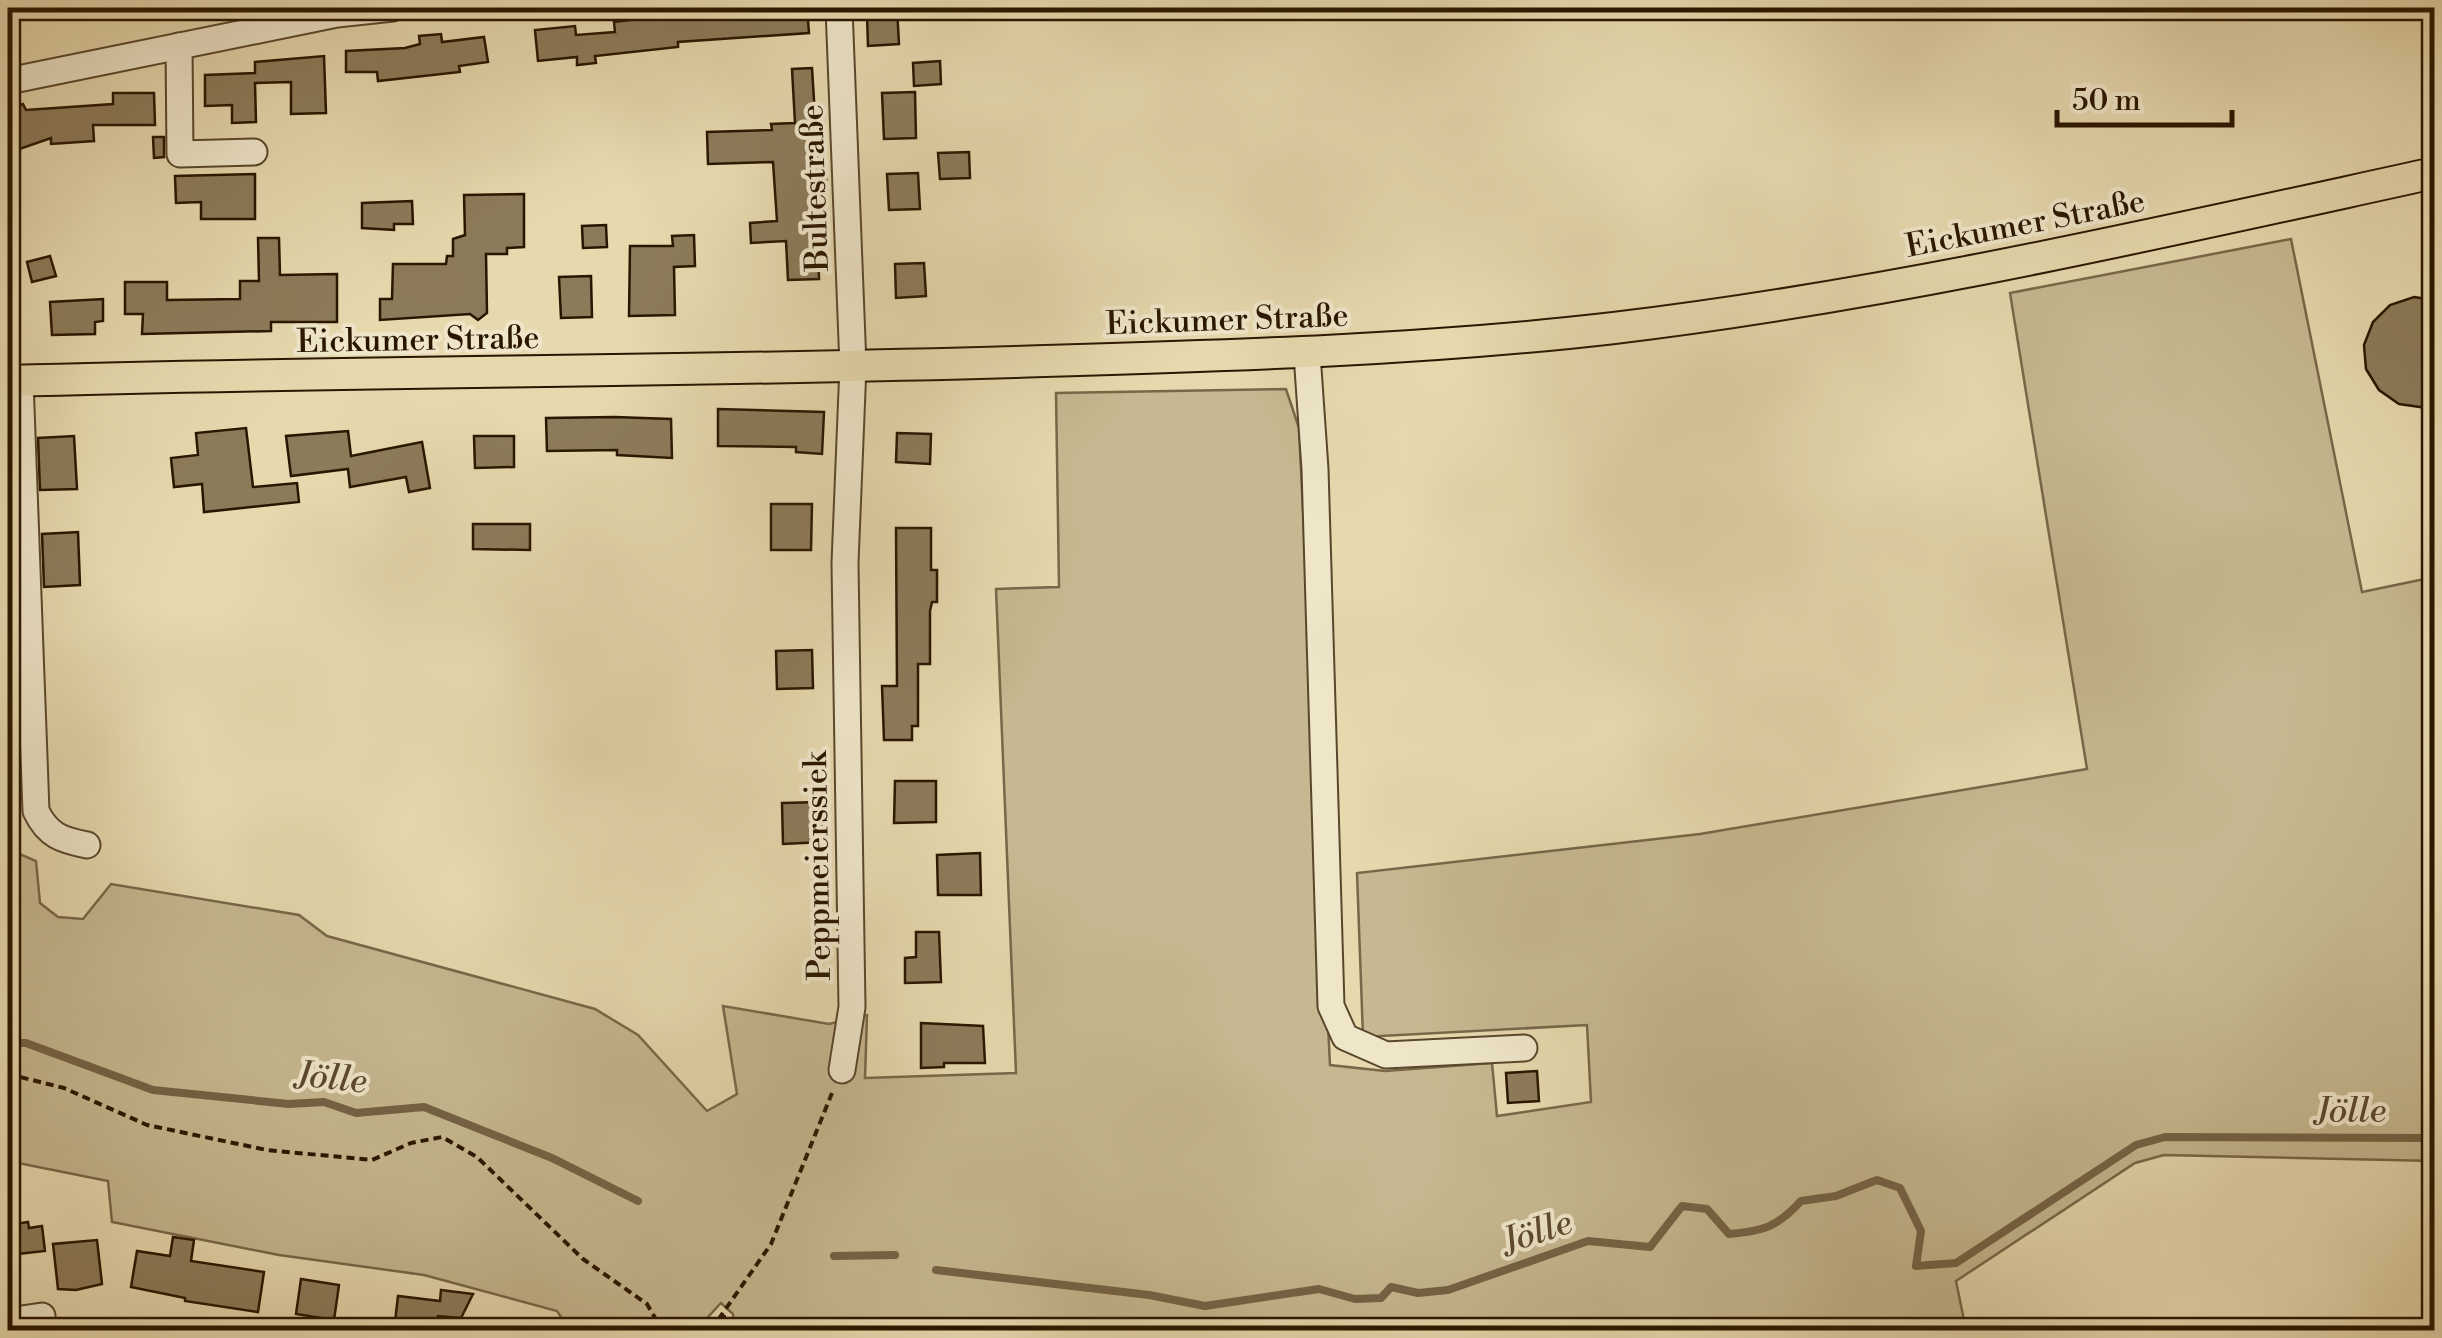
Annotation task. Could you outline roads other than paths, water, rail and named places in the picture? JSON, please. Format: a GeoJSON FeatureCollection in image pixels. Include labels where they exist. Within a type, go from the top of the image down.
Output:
{"type":"FeatureCollection","features":[{"type":"Feature","properties":{"kind":"main road","name":"Eickumer Straße"},"geometry":{"type":"LineString","coordinates":[[14,381],[1307,354],[1617,327],[1886,286],[2434,173]]}},
{"type":"Feature","properties":{"kind":"street"},"geometry":{"type":"LineString","coordinates":[[8,81],[337,14],[394,8]]}},
{"type":"Feature","properties":{"kind":"street","name":"Bultestraße"},"geometry":{"type":"LineString","coordinates":[[839,8],[853,366]]}},
{"type":"Feature","properties":{"kind":"street"},"geometry":{"type":"LineString","coordinates":[[179,46],[180,154],[254,152]]}},
{"type":"Feature","properties":{"kind":"street"},"geometry":{"type":"LineString","coordinates":[[1307,354],[1316,468],[1331,1006],[1345,1038],[1386,1055],[1524,1048]]}},
{"type":"Feature","properties":{"kind":"street","name":"Peppmeierssiek"},"geometry":{"type":"LineString","coordinates":[[842,1070],[852,1007],[845,563],[853,366]]}},
{"type":"Feature","properties":{"kind":"street"},"geometry":{"type":"LineString","coordinates":[[14,381],[36,811],[44,826],[59,840],[87,845]]}},
{"type":"Feature","properties":{"kind":"street"},"geometry":{"type":"LineString","coordinates":[[8,1321],[42,1316]]}},
{"type":"Feature","properties":{"kind":"waterway","name":"Jölle"},"geometry":{"type":"LineString","coordinates":[[8,1043],[26,1043],[153,1090],[289,1104],[324,1102],[356,1113],[424,1107],[552,1158],[638,1201]]}},
{"type":"Feature","properties":{"kind":"waterway","name":"Jölle"},"geometry":{"type":"LineString","coordinates":[[936,1270],[1149,1295],[1205,1306],[1319,1289],[1355,1299],[1381,1298],[1391,1287],[1418,1293],[1448,1290],[1588,1241],[1650,1247],[1682,1206],[1707,1209],[1729,1234],[1761,1229],[1785,1217],[1801,1201],[1836,1196],[1877,1180],[1900,1188],[1921,1231],[1916,1266],[1956,1263],[2136,1145],[2165,1137],[2434,1138]]}},
{"type":"Feature","properties":{"kind":"waterway","name":"Jölle"},"geometry":{"type":"LineString","coordinates":[[834,1256],[895,1255]]}}]}
